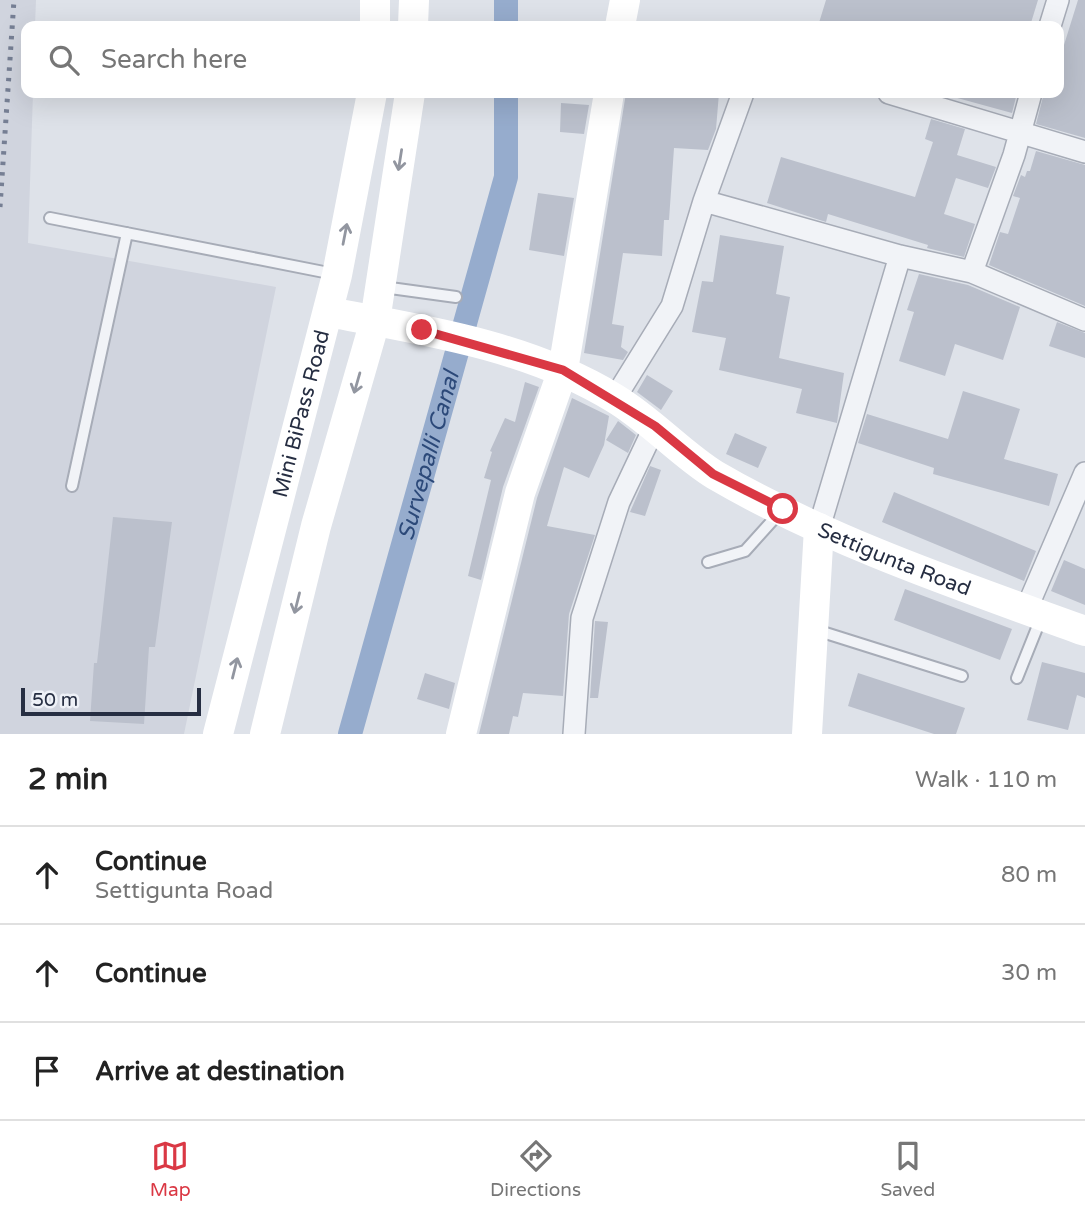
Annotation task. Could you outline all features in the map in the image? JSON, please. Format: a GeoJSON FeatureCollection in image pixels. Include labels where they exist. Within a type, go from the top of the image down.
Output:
{"type":"FeatureCollection","features":[{"type":"Feature","properties":{"kind":"street"},"geometry":{"type":"LineString","coordinates":[[374,21],[375,0]]}},
{"type":"Feature","properties":{"kind":"street"},"geometry":{"type":"LineString","coordinates":[[414,0],[414,21]]}},
{"type":"Feature","properties":{"kind":"street"},"geometry":{"type":"LineString","coordinates":[[621,21],[625,0]]}},
{"type":"Feature","properties":{"kind":"street"},"geometry":{"type":"LineString","coordinates":[[1052,21],[1058,0]]}},
{"type":"Feature","properties":{"kind":"street","name":"Mini BiPass Road"},"geometry":{"type":"LineString","coordinates":[[218,734],[337,275],[371,98]]}},
{"type":"Feature","properties":{"kind":"street"},"geometry":{"type":"LineString","coordinates":[[265,734],[316,526],[375,321],[409,98]]}},
{"type":"Feature","properties":{"kind":"street"},"geometry":{"type":"LineString","coordinates":[[461,734],[550,365],[607,98]]}},
{"type":"Feature","properties":{"kind":"street"},"geometry":{"type":"LineString","coordinates":[[615,398],[672,306],[704,201],[741,98]]}},
{"type":"Feature","properties":{"kind":"street"},"geometry":{"type":"LineString","coordinates":[[906,98],[1085,152]]}},
{"type":"Feature","properties":{"kind":"street"},"geometry":{"type":"LineString","coordinates":[[972,272],[1021,131],[1030,98]]}},
{"type":"Feature","properties":{"kind":"street"},"geometry":{"type":"LineString","coordinates":[[704,201],[900,256],[972,272],[1085,320]]}},
{"type":"Feature","properties":{"kind":"street"},"geometry":{"type":"LineString","coordinates":[[807,734],[819,528],[900,256]]}},
{"type":"Feature","properties":{"kind":"street","name":"Settigunta Road"},"geometry":{"type":"LineString","coordinates":[[328,312],[422,330],[550,365],[615,398],[655,426],[713,474],[819,528],[1085,631]]}},
{"type":"Feature","properties":{"kind":"street"},"geometry":{"type":"LineString","coordinates":[[574,734],[582,618],[619,502],[655,426]]}},
{"type":"Feature","properties":{"kind":"street"},"geometry":{"type":"LineString","coordinates":[[1034,612],[1085,473]]}},
{"type":"Feature","properties":{"kind":"lane"},"geometry":{"type":"LineString","coordinates":[[50,218],[337,275]]}},
{"type":"Feature","properties":{"kind":"lane"},"geometry":{"type":"LineString","coordinates":[[72,486],[127,233]]}},
{"type":"Feature","properties":{"kind":"lane"},"geometry":{"type":"LineString","coordinates":[[380,287],[456,297]]}},
{"type":"Feature","properties":{"kind":"lane"},"geometry":{"type":"LineString","coordinates":[[708,562],[746,551],[783,509]]}},
{"type":"Feature","properties":{"kind":"lane"},"geometry":{"type":"LineString","coordinates":[[1017,678],[1034,612]]}},
{"type":"Feature","properties":{"kind":"lane"},"geometry":{"type":"LineString","coordinates":[[813,629],[962,676]]}},
{"type":"Feature","properties":{"kind":"shaded area"},"geometry":{"type":"Polygon","coordinates":[[[0,0],[36,0],[35,21],[21,21],[21,98],[33,98],[28,243],[276,287],[184,734],[0,734],[0,0]]]}},
{"type":"Feature","properties":{"kind":"building"},"geometry":{"type":"Polygon","coordinates":[[[826,0],[1038,0],[1032,21],[820,21],[826,0]]]}},
{"type":"Feature","properties":{"kind":"building"},"geometry":{"type":"Polygon","coordinates":[[[1078,0],[1085,0],[1085,138],[1036,124],[1043,98],[1064,98],[1064,45],[1078,0]]]}},
{"type":"Feature","properties":{"kind":"building"},"geometry":{"type":"Polygon","coordinates":[[[625,98],[719,98],[716,129],[708,150],[674,148],[669,220],[664,220],[662,256],[623,253],[612,324],[624,326],[621,347],[628,352],[623,360],[584,353],[625,98]]]}},
{"type":"Feature","properties":{"kind":"building"},"geometry":{"type":"Polygon","coordinates":[[[957,98],[1016,98],[1012,113],[957,98]]]}},
{"type":"Feature","properties":{"kind":"building"},"geometry":{"type":"Polygon","coordinates":[[[561,103],[589,105],[584,134],[560,132],[561,103]]]}},
{"type":"Feature","properties":{"kind":"building"},"geometry":{"type":"Polygon","coordinates":[[[931,119],[965,129],[957,155],[996,167],[988,188],[956,178],[944,214],[975,224],[964,257],[927,248],[928,245],[828,214],[826,222],[767,203],[781,157],[915,197],[933,142],[925,139],[931,119]]]}},
{"type":"Feature","properties":{"kind":"building"},"geometry":{"type":"Polygon","coordinates":[[[1036,151],[1085,165],[1085,306],[989,265],[1000,232],[1008,234],[1020,198],[1013,196],[1021,175],[1025,177],[1027,171],[1030,171],[1036,151]]]}},
{"type":"Feature","properties":{"kind":"building"},"geometry":{"type":"Polygon","coordinates":[[[538,193],[574,198],[564,256],[529,250],[538,193]]]}},
{"type":"Feature","properties":{"kind":"building"},"geometry":{"type":"Polygon","coordinates":[[[720,235],[784,246],[776,294],[790,297],[779,358],[844,373],[837,423],[796,413],[802,389],[719,370],[726,338],[692,332],[702,281],[713,282],[720,235]]]}},
{"type":"Feature","properties":{"kind":"building"},"geometry":{"type":"Polygon","coordinates":[[[919,274],[968,285],[1020,307],[1003,360],[955,344],[945,376],[899,361],[914,312],[907,310],[919,274]]]}},
{"type":"Feature","properties":{"kind":"building"},"geometry":{"type":"Polygon","coordinates":[[[1057,322],[1085,333],[1085,358],[1049,346],[1057,322]]]}},
{"type":"Feature","properties":{"kind":"building"},"geometry":{"type":"Polygon","coordinates":[[[647,375],[673,391],[661,410],[637,392],[647,375]]]}},
{"type":"Feature","properties":{"kind":"building"},"geometry":{"type":"Polygon","coordinates":[[[525,382],[539,387],[503,487],[481,580],[468,576],[491,480],[484,478],[492,452],[490,451],[505,418],[515,422],[525,382]]]}},
{"type":"Feature","properties":{"kind":"building"},"geometry":{"type":"Polygon","coordinates":[[[963,391],[1020,409],[1004,459],[1058,474],[1049,506],[933,474],[934,468],[858,443],[867,414],[948,439],[963,391]]]}},
{"type":"Feature","properties":{"kind":"building"},"geometry":{"type":"Polygon","coordinates":[[[572,398],[609,416],[604,445],[589,478],[564,467],[547,526],[595,535],[569,614],[563,696],[523,693],[518,717],[513,716],[509,734],[479,734],[537,498],[572,398]]]}},
{"type":"Feature","properties":{"kind":"building"},"geometry":{"type":"Polygon","coordinates":[[[618,421],[636,435],[628,453],[606,440],[618,421]]]}},
{"type":"Feature","properties":{"kind":"building"},"geometry":{"type":"Polygon","coordinates":[[[735,433],[767,447],[758,468],[726,454],[735,433]]]}},
{"type":"Feature","properties":{"kind":"building"},"geometry":{"type":"Polygon","coordinates":[[[650,466],[661,470],[645,516],[630,512],[650,466]]]}},
{"type":"Feature","properties":{"kind":"building"},"geometry":{"type":"Polygon","coordinates":[[[894,492],[1036,551],[1024,581],[882,522],[894,492]]]}},
{"type":"Feature","properties":{"kind":"building"},"geometry":{"type":"Polygon","coordinates":[[[113,517],[172,522],[155,647],[149,647],[144,724],[90,721],[94,663],[97,663],[113,517]]]}},
{"type":"Feature","properties":{"kind":"building"},"geometry":{"type":"Polygon","coordinates":[[[1064,560],[1085,569],[1085,605],[1051,591],[1064,560]]]}},
{"type":"Feature","properties":{"kind":"building"},"geometry":{"type":"Polygon","coordinates":[[[905,589],[1012,629],[1000,660],[894,620],[905,589]]]}},
{"type":"Feature","properties":{"kind":"building"},"geometry":{"type":"Polygon","coordinates":[[[595,621],[608,622],[598,698],[590,698],[595,621]]]}},
{"type":"Feature","properties":{"kind":"building"},"geometry":{"type":"Polygon","coordinates":[[[1042,662],[1085,673],[1085,698],[1077,695],[1068,730],[1027,720],[1042,662]]]}},
{"type":"Feature","properties":{"kind":"building"},"geometry":{"type":"Polygon","coordinates":[[[425,673],[455,683],[449,709],[417,699],[425,673]]]}},
{"type":"Feature","properties":{"kind":"building"},"geometry":{"type":"Polygon","coordinates":[[[858,673],[965,708],[956,734],[934,734],[848,706],[858,673]]]}},
{"type":"Feature","properties":{"kind":"waterway","name":"Survepalli Canal"},"geometry":{"type":"LineString","coordinates":[[506,0],[506,21]]}},
{"type":"Feature","properties":{"kind":"waterway","name":"Survepalli Canal"},"geometry":{"type":"LineString","coordinates":[[350,734],[506,177],[506,98]]}},
{"type":"Feature","properties":{"kind":"railway"},"geometry":{"type":"LineString","coordinates":[[0,207],[14,0]]}},
{"type":"Feature","properties":{"kind":"route"},"geometry":{"type":"LineString","coordinates":[[422,330],[536,360],[563,370],[615,398],[655,426],[713,474],[783,509]]}}]}
